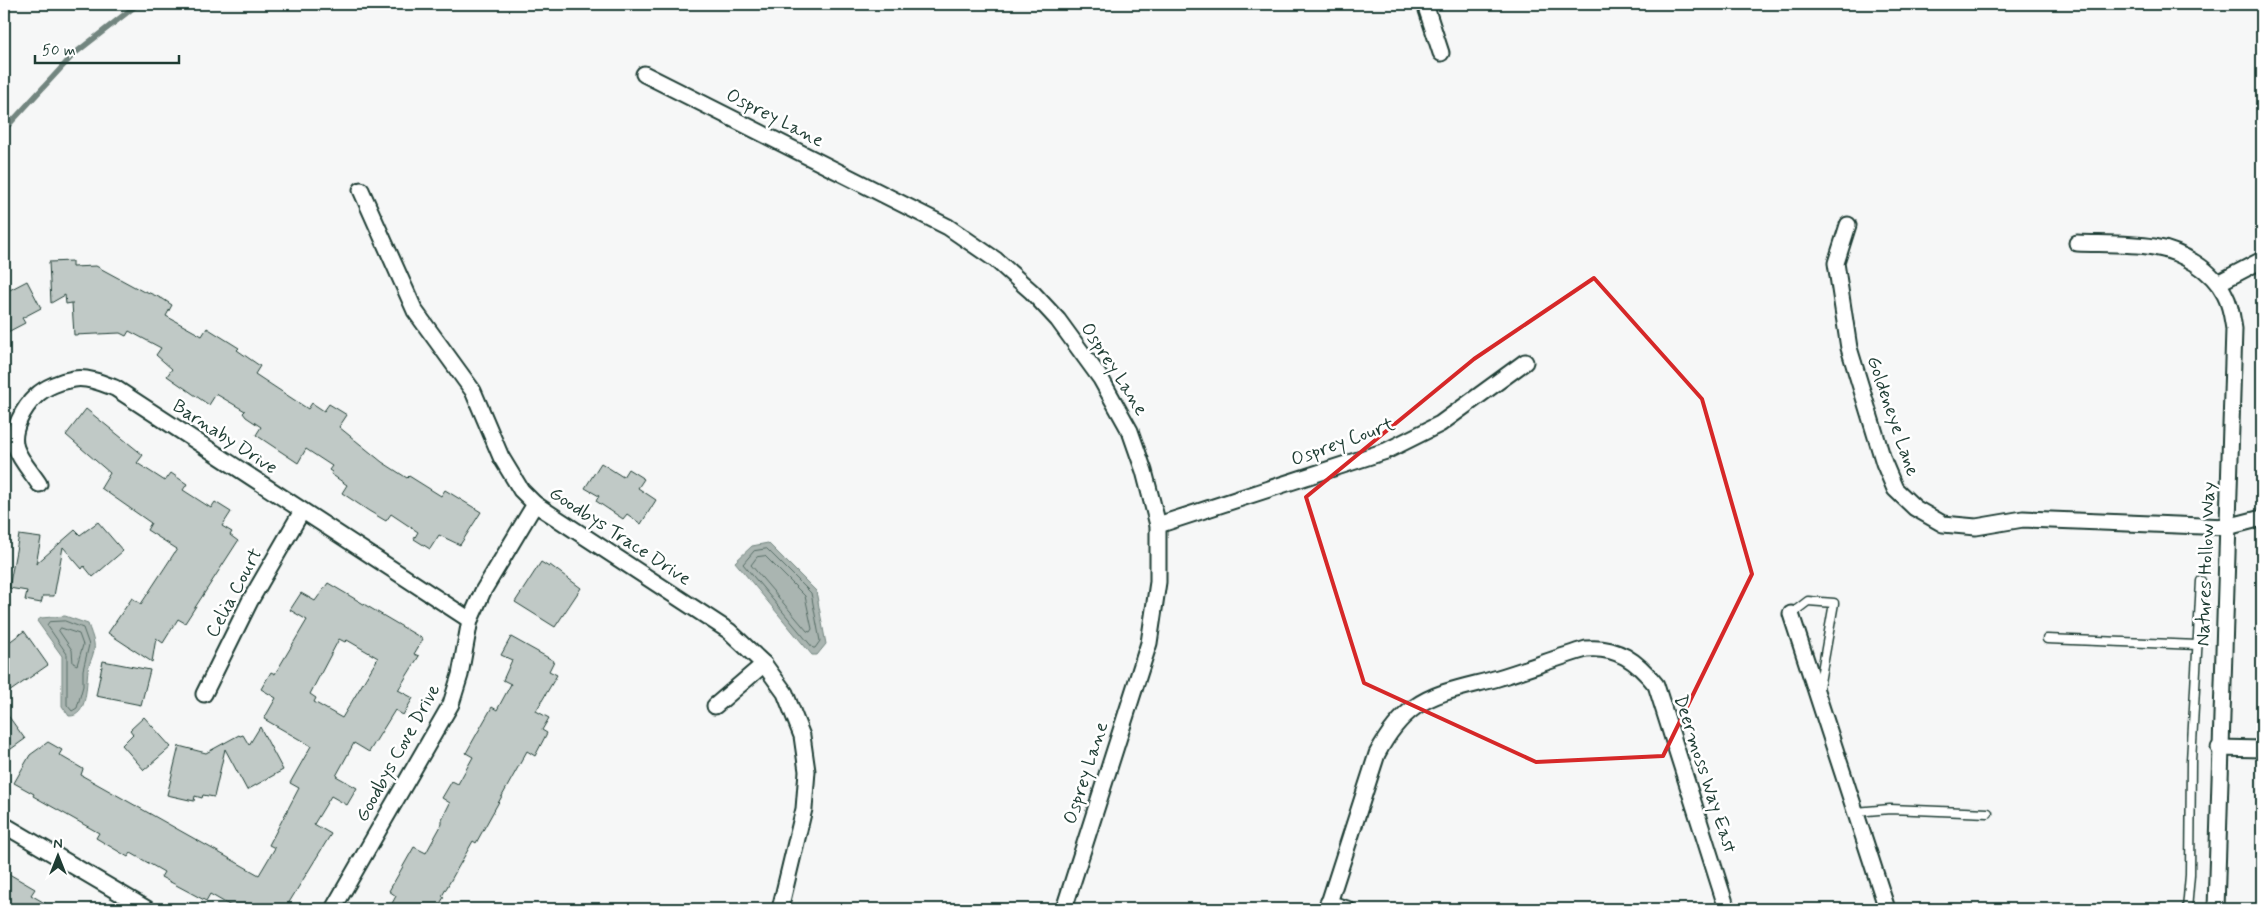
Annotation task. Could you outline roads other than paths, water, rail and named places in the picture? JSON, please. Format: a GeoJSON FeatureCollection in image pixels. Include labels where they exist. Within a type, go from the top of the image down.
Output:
{"type":"FeatureCollection","features":[{"type":"Feature","properties":{"kind":"street"},"geometry":{"type":"LineString","coordinates":[[1425,4],[1441,52]]}},
{"type":"Feature","properties":{"kind":"street","name":"Osprey Lane"},"geometry":{"type":"LineString","coordinates":[[644,74],[948,227],[996,260],[1032,292],[1058,320],[1101,379],[1130,431],[1144,471],[1158,525],[1158,582],[1149,643],[1064,909]]}},
{"type":"Feature","properties":{"kind":"street","name":"Goodbys Trace Drive"},"geometry":{"type":"LineString","coordinates":[[362,190],[415,311],[473,391],[500,457],[521,490],[535,504],[728,631],[764,664],[785,694],[799,729],[807,771],[804,809],[780,909]]}},
{"type":"Feature","properties":{"kind":"street","name":"Goldeneye Lane"},"geometry":{"type":"LineString","coordinates":[[1848,225],[1836,263],[1849,348],[1884,463],[1895,488],[1915,508],[1943,524],[1976,527],[2023,519],[2227,527],[2262,518]]}},
{"type":"Feature","properties":{"kind":"street","name":"Natures Hollow Way"},"geometry":{"type":"LineString","coordinates":[[2077,243],[2154,247],[2170,251],[2195,263],[2218,283],[2229,304],[2234,329],[2216,909]]}},
{"type":"Feature","properties":{"kind":"street"},"geometry":{"type":"LineString","coordinates":[[2218,283],[2262,260]]}},
{"type":"Feature","properties":{"kind":"street","name":"Osprey Court"},"geometry":{"type":"LineString","coordinates":[[1158,525],[1386,451],[1440,424],[1525,362]]}},
{"type":"Feature","properties":{"kind":"street","name":"Barnaby Drive"},"geometry":{"type":"LineString","coordinates":[[39,484],[15,447],[16,429],[24,412],[36,396],[56,384],[75,378],[115,388],[470,620]]}},
{"type":"Feature","properties":{"kind":"street","name":"Goodbys Cove Drive"},"geometry":{"type":"LineString","coordinates":[[333,909],[451,704],[460,675],[470,620],[483,591],[535,504]]}},
{"type":"Feature","properties":{"kind":"street","name":"Celia Court"},"geometry":{"type":"LineString","coordinates":[[204,694],[250,602],[302,511]]}},
{"type":"Feature","properties":{"kind":"street"},"geometry":{"type":"LineString","coordinates":[[1791,614],[1887,909]]}},
{"type":"Feature","properties":{"kind":"street","name":"Deermoss Way East"},"geometry":{"type":"LineString","coordinates":[[1328,906],[1377,754],[1391,730],[1416,706],[1449,692],[1586,649],[1597,648],[1618,652],[1631,659],[1642,668],[1656,685],[1727,909]]}},
{"type":"Feature","properties":{"kind":"street"},"geometry":{"type":"LineString","coordinates":[[715,706],[764,664]]}},
{"type":"Feature","properties":{"kind":"street"},"geometry":{"type":"LineString","coordinates":[[2220,748],[2262,749]]}},
{"type":"Feature","properties":{"kind":"street"},"geometry":{"type":"LineString","coordinates":[[4,825],[147,909]]}},
{"type":"Feature","properties":{"kind":"street"},"geometry":{"type":"LineString","coordinates":[[1328,906],[1347,909]]}},
{"type":"Feature","properties":{"kind":"lane"},"geometry":{"type":"LineString","coordinates":[[2187,909],[2190,875],[2191,761],[2201,581]]}},
{"type":"Feature","properties":{"kind":"lane"},"geometry":{"type":"LineString","coordinates":[[1791,614],[1808,602],[1834,603],[1818,695]]}},
{"type":"Feature","properties":{"kind":"lane"},"geometry":{"type":"LineString","coordinates":[[2047,639],[2198,645]]}},
{"type":"Feature","properties":{"kind":"lane"},"geometry":{"type":"LineString","coordinates":[[1856,812],[1890,809],[1988,813]]}},
{"type":"Feature","properties":{"kind":"water"},"geometry":{"type":"Polygon","coordinates":[[[768,543],[816,591],[826,644],[817,655],[812,655],[735,562],[752,546],[768,543]]]}},
{"type":"Feature","properties":{"kind":"water"},"geometry":{"type":"Polygon","coordinates":[[[65,616],[88,624],[94,646],[88,670],[83,706],[75,715],[69,716],[62,706],[62,656],[37,621],[41,618],[65,616]]]}},
{"type":"Feature","properties":{"kind":"waterway"},"geometry":{"type":"LineString","coordinates":[[4,130],[74,54],[138,4]]}}]}
